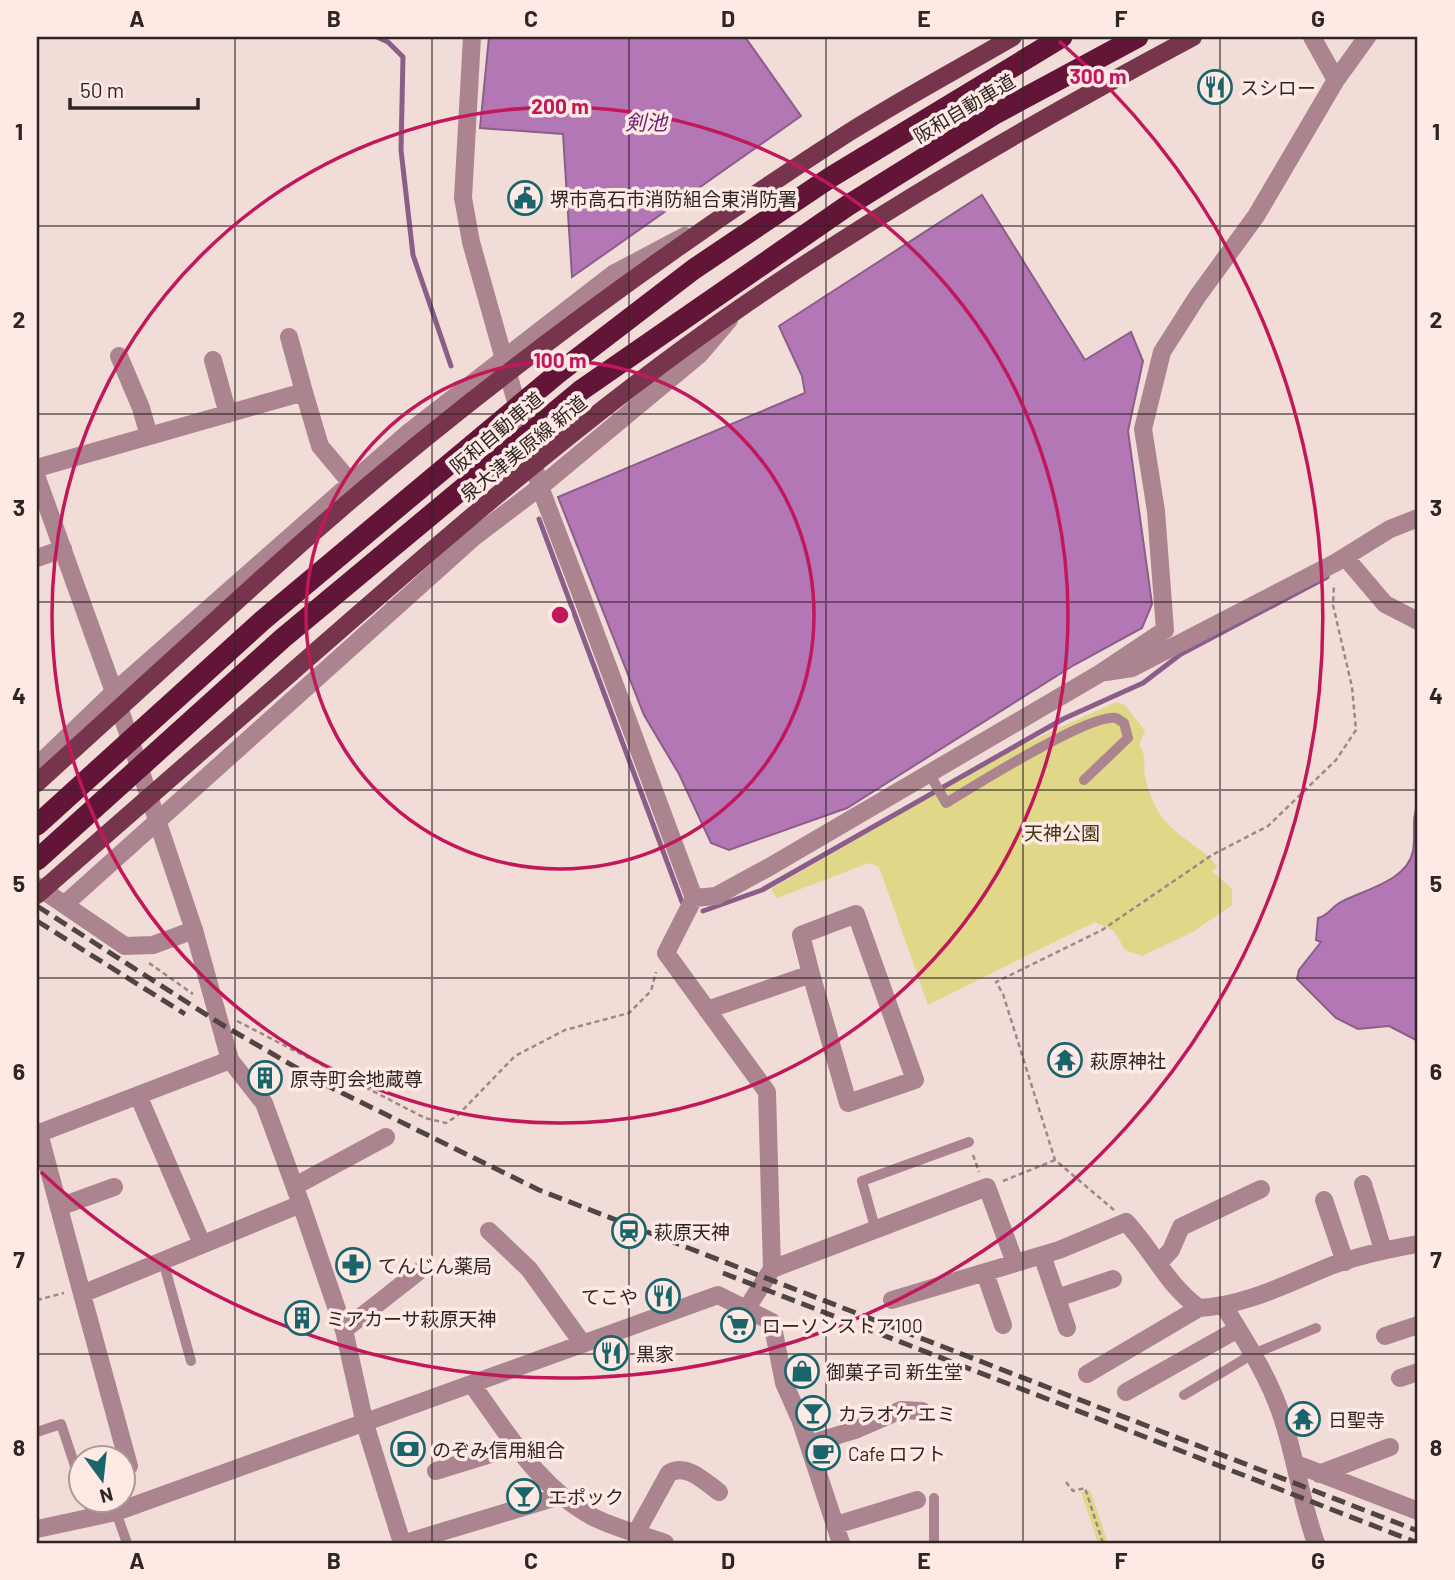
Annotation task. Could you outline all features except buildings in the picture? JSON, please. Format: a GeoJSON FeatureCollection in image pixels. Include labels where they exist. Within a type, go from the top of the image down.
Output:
{"type":"FeatureCollection","features":[{"type":"Feature","properties":{"kind":"highway","name":"阪和自動車道"},"geometry":{"type":"LineString","coordinates":[[37,825],[263,620],[557,374],[694,269],[831,177],[1062,37]]}},
{"type":"Feature","properties":{"kind":"highway","name":"阪和自動車道"},"geometry":{"type":"LineString","coordinates":[[37,860],[283,638],[580,391],[715,295],[858,199],[993,115],[1138,37]]}},
{"type":"Feature","properties":{"kind":"main road"},"geometry":{"type":"LineString","coordinates":[[37,783],[261,579],[505,365],[850,132],[1013,37]]}},
{"type":"Feature","properties":{"kind":"main road","name":"泉大津美原線 新道"},"geometry":{"type":"LineString","coordinates":[[37,895],[534,464],[738,309],[879,216],[1020,130],[1193,37]]}},
{"type":"Feature","properties":{"kind":"street"},"geometry":{"type":"LineString","coordinates":[[471,37],[463,198],[471,242],[540,487],[694,898],[666,953],[766,1092],[772,1269],[747,1308]]}},
{"type":"Feature","properties":{"kind":"street"},"geometry":{"type":"LineString","coordinates":[[1312,37],[1336,80]]}},
{"type":"Feature","properties":{"kind":"street"},"geometry":{"type":"LineString","coordinates":[[694,898],[716,896],[1099,674],[1165,630],[1156,511],[1143,429],[1162,352],[1197,297],[1256,216],[1336,80],[1367,37]]}},
{"type":"Feature","properties":{"kind":"street"},"geometry":{"type":"LineString","coordinates":[[65,904],[474,537],[540,487],[700,354],[738,309]]}},
{"type":"Feature","properties":{"kind":"street"},"geometry":{"type":"LineString","coordinates":[[289,337],[320,446],[351,483]]}},
{"type":"Feature","properties":{"kind":"street"},"geometry":{"type":"LineString","coordinates":[[119,356],[141,408],[149,436]]}},
{"type":"Feature","properties":{"kind":"street"},"geometry":{"type":"LineString","coordinates":[[213,360],[228,414]]}},
{"type":"Feature","properties":{"kind":"street"},"geometry":{"type":"LineString","coordinates":[[37,766],[114,692],[351,483],[505,365]]}},
{"type":"Feature","properties":{"kind":"street"},"geometry":{"type":"LineString","coordinates":[[37,468],[304,391]]}},
{"type":"Feature","properties":{"kind":"street"},"geometry":{"type":"LineString","coordinates":[[37,478],[114,692],[194,930],[230,1060],[264,1104],[295,1185],[344,1330],[365,1424],[404,1543],[560,1496]]}},
{"type":"Feature","properties":{"kind":"street"},"geometry":{"type":"LineString","coordinates":[[1099,674],[1132,668],[1340,560],[1390,529],[1418,518]]}},
{"type":"Feature","properties":{"kind":"street"},"geometry":{"type":"LineString","coordinates":[[37,558],[63,549]]}},
{"type":"Feature","properties":{"kind":"street"},"geometry":{"type":"LineString","coordinates":[[1340,560],[1385,604],[1418,621]]}},
{"type":"Feature","properties":{"kind":"street"},"geometry":{"type":"LineString","coordinates":[[37,886],[125,946],[153,945],[194,930]]}},
{"type":"Feature","properties":{"kind":"street"},"geometry":{"type":"LineString","coordinates":[[856,914],[915,1080],[848,1103],[811,974],[801,935],[856,914]]}},
{"type":"Feature","properties":{"kind":"street"},"geometry":{"type":"LineString","coordinates":[[707,1010],[811,974]]}},
{"type":"Feature","properties":{"kind":"street"},"geometry":{"type":"LineString","coordinates":[[123,1444],[38,1134],[230,1060]]}},
{"type":"Feature","properties":{"kind":"street"},"geometry":{"type":"LineString","coordinates":[[138,1095],[202,1244]]}},
{"type":"Feature","properties":{"kind":"street"},"geometry":{"type":"LineString","coordinates":[[295,1185],[386,1137]]}},
{"type":"Feature","properties":{"kind":"street"},"geometry":{"type":"LineString","coordinates":[[1363,1184],[1383,1250]]}},
{"type":"Feature","properties":{"kind":"street"},"geometry":{"type":"LineString","coordinates":[[59,1207],[114,1187]]}},
{"type":"Feature","properties":{"kind":"street"},"geometry":{"type":"LineString","coordinates":[[772,1269],[986,1187],[1015,1263]]}},
{"type":"Feature","properties":{"kind":"street"},"geometry":{"type":"LineString","coordinates":[[1159,1263],[1171,1250],[1181,1227],[1218,1199],[1261,1189]]}},
{"type":"Feature","properties":{"kind":"street"},"geometry":{"type":"LineString","coordinates":[[1324,1200],[1345,1262]]}},
{"type":"Feature","properties":{"kind":"street"},"geometry":{"type":"LineString","coordinates":[[82,1291],[301,1204]]}},
{"type":"Feature","properties":{"kind":"street"},"geometry":{"type":"LineString","coordinates":[[892,1300],[1042,1255],[1126,1222],[1159,1263],[1177,1293],[1199,1308]]}},
{"type":"Feature","properties":{"kind":"street"},"geometry":{"type":"LineString","coordinates":[[489,1231],[529,1269],[583,1344]]}},
{"type":"Feature","properties":{"kind":"street"},"geometry":{"type":"LineString","coordinates":[[1087,1374],[1199,1308],[1224,1306],[1284,1288],[1345,1262],[1383,1250],[1418,1244]]}},
{"type":"Feature","properties":{"kind":"street"},"geometry":{"type":"LineString","coordinates":[[1042,1255],[1068,1328]]}},
{"type":"Feature","properties":{"kind":"street"},"geometry":{"type":"LineString","coordinates":[[344,1330],[418,1272]]}},
{"type":"Feature","properties":{"kind":"street"},"geometry":{"type":"LineString","coordinates":[[985,1273],[1003,1325]]}},
{"type":"Feature","properties":{"kind":"street"},"geometry":{"type":"LineString","coordinates":[[1057,1298],[1113,1279]]}},
{"type":"Feature","properties":{"kind":"street"},"geometry":{"type":"LineString","coordinates":[[136,1505],[473,1386],[718,1295],[772,1322],[784,1383],[809,1444],[841,1543]]}},
{"type":"Feature","properties":{"kind":"street"},"geometry":{"type":"LineString","coordinates":[[1224,1306],[1253,1354],[1282,1415],[1296,1464],[1306,1517],[1316,1543]]}},
{"type":"Feature","properties":{"kind":"street"},"geometry":{"type":"LineString","coordinates":[[1385,1336],[1418,1325]]}},
{"type":"Feature","properties":{"kind":"street"},"geometry":{"type":"LineString","coordinates":[[1126,1392],[1238,1329]]}},
{"type":"Feature","properties":{"kind":"street"},"geometry":{"type":"LineString","coordinates":[[1400,1378],[1418,1371]]}},
{"type":"Feature","properties":{"kind":"street"},"geometry":{"type":"LineString","coordinates":[[473,1386],[532,1468],[560,1496],[595,1518],[665,1543]]}},
{"type":"Feature","properties":{"kind":"street"},"geometry":{"type":"LineString","coordinates":[[809,1444],[855,1430],[901,1410],[922,1411]]}},
{"type":"Feature","properties":{"kind":"street"},"geometry":{"type":"LineString","coordinates":[[436,1471],[517,1446]]}},
{"type":"Feature","properties":{"kind":"street"},"geometry":{"type":"LineString","coordinates":[[1319,1474],[1390,1447]]}},
{"type":"Feature","properties":{"kind":"street"},"geometry":{"type":"LineString","coordinates":[[1296,1464],[1418,1511]]}},
{"type":"Feature","properties":{"kind":"street"},"geometry":{"type":"LineString","coordinates":[[636,1533],[669,1473],[678,1468],[685,1469],[719,1492]]}},
{"type":"Feature","properties":{"kind":"street"},"geometry":{"type":"LineString","coordinates":[[836,1525],[926,1499]]}},
{"type":"Feature","properties":{"kind":"street"},"geometry":{"type":"LineString","coordinates":[[37,1529],[108,1514]]}},
{"type":"Feature","properties":{"kind":"lane"},"geometry":{"type":"LineString","coordinates":[[929,774],[946,803],[1036,751],[1100,719],[1116,718],[1128,730],[1128,738],[1084,780]]}},
{"type":"Feature","properties":{"kind":"lane"},"geometry":{"type":"LineString","coordinates":[[876,1231],[862,1181],[969,1142]]}},
{"type":"Feature","properties":{"kind":"lane"},"geometry":{"type":"LineString","coordinates":[[163,1261],[191,1361]]}},
{"type":"Feature","properties":{"kind":"lane"},"geometry":{"type":"LineString","coordinates":[[1184,1395],[1253,1354],[1316,1328]]}},
{"type":"Feature","properties":{"kind":"lane"},"geometry":{"type":"LineString","coordinates":[[37,1432],[61,1424],[68,1444]]}},
{"type":"Feature","properties":{"kind":"lane"},"geometry":{"type":"LineString","coordinates":[[926,1499],[934,1543]]}},
{"type":"Feature","properties":{"kind":"lane"},"geometry":{"type":"LineString","coordinates":[[92,1514],[93,1518]]}},
{"type":"Feature","properties":{"kind":"lane"},"geometry":{"type":"LineString","coordinates":[[117,1514],[127,1543]]}},
{"type":"Feature","properties":{"kind":"path"},"geometry":{"type":"LineString","coordinates":[[1126,1222],[1055,1160],[1003,994],[996,982],[1102,930],[1212,855],[1268,825],[1336,760],[1356,730],[1352,687],[1333,605],[1340,560]]}},
{"type":"Feature","properties":{"kind":"path"},"geometry":{"type":"LineString","coordinates":[[125,946],[216,1010],[425,1118],[446,1123],[457,1116],[515,1056],[565,1030],[629,1013],[643,1002],[651,991],[666,953]]}},
{"type":"Feature","properties":{"kind":"path"},"geometry":{"type":"LineString","coordinates":[[969,1142],[986,1187],[1055,1160]]}},
{"type":"Feature","properties":{"kind":"path"},"geometry":{"type":"LineString","coordinates":[[37,1300],[82,1291]]}},
{"type":"Feature","properties":{"kind":"path"},"geometry":{"type":"LineString","coordinates":[[1066,1482],[1073,1491],[1085,1488],[1103,1543]]}},
{"type":"Feature","properties":{"kind":"green space","name":"天神公園"},"geometry":{"type":"Polygon","coordinates":[[[1116,702],[1125,705],[1145,731],[1139,745],[1144,756],[1147,786],[1159,813],[1175,831],[1212,860],[1218,867],[1212,871],[1232,889],[1232,905],[1193,932],[1142,956],[1125,950],[1114,931],[1095,922],[928,1005],[879,867],[869,863],[777,898],[771,889],[1011,750],[1116,702]]]}},
{"type":"Feature","properties":{"kind":"green space"},"geometry":{"type":"Polygon","coordinates":[[[1090,1490],[1108,1543],[1098,1543],[1081,1492],[1090,1490]]]}},
{"type":"Feature","properties":{"kind":"water","name":"剣池"},"geometry":{"type":"Polygon","coordinates":[[[489,37],[745,37],[801,116],[572,277],[563,134],[480,128],[489,37]]]}},
{"type":"Feature","properties":{"kind":"water"},"geometry":{"type":"Polygon","coordinates":[[[982,195],[1085,360],[1131,332],[1143,361],[1128,431],[1152,604],[1142,628],[1074,665],[847,808],[729,850],[711,843],[679,774],[644,715],[558,497],[805,393],[802,376],[779,326],[982,195]]]}},
{"type":"Feature","properties":{"kind":"water"},"geometry":{"type":"Polygon","coordinates":[[[1418,803],[1418,1041],[1389,1026],[1358,1029],[1336,1018],[1297,979],[1299,970],[1321,942],[1316,940],[1318,918],[1339,903],[1393,878],[1409,862],[1413,851],[1418,803]]]}},
{"type":"Feature","properties":{"kind":"waterway"},"geometry":{"type":"LineString","coordinates":[[377,37],[388,42],[403,57],[401,150],[413,255],[451,366]]}},
{"type":"Feature","properties":{"kind":"waterway"},"geometry":{"type":"LineString","coordinates":[[539,519],[682,902]]}},
{"type":"Feature","properties":{"kind":"waterway"},"geometry":{"type":"LineString","coordinates":[[703,911],[762,890],[1063,719],[1143,683],[1181,654],[1327,577]]}},
{"type":"Feature","properties":{"kind":"railway"},"geometry":{"type":"LineString","coordinates":[[37,906],[221,1024],[328,1086],[539,1190],[1418,1531]]}},
{"type":"Feature","properties":{"kind":"railway"},"geometry":{"type":"LineString","coordinates":[[37,921],[185,1014]]}},
{"type":"Feature","properties":{"kind":"railway"},"geometry":{"type":"LineString","coordinates":[[723,1273],[1418,1543]]}},
{"type":"Feature","properties":{"kind":"place","name":"スシロー"},"geometry":{"type":"Point","coordinates":[1215,87]}},
{"type":"Feature","properties":{"kind":"place","name":"堺市高石市消防組合東消防署"},"geometry":{"type":"Point","coordinates":[525,198]}},
{"type":"Feature","properties":{"kind":"place","name":"萩原神社"},"geometry":{"type":"Point","coordinates":[1065,1060]}},
{"type":"Feature","properties":{"kind":"place","name":"原寺町会地蔵尊"},"geometry":{"type":"Point","coordinates":[265,1078]}},
{"type":"Feature","properties":{"kind":"place","name":"萩原天神"},"geometry":{"type":"Point","coordinates":[629,1231]}},
{"type":"Feature","properties":{"kind":"place","name":"てんじん薬局"},"geometry":{"type":"Point","coordinates":[353,1265]}},
{"type":"Feature","properties":{"kind":"place","name":"てこや"},"geometry":{"type":"Point","coordinates":[663,1296]}},
{"type":"Feature","properties":{"kind":"place","name":"ミアカーサ萩原天神"},"geometry":{"type":"Point","coordinates":[302,1318]}},
{"type":"Feature","properties":{"kind":"place","name":"ローソンストア100"},"geometry":{"type":"Point","coordinates":[738,1325]}},
{"type":"Feature","properties":{"kind":"place","name":"黒家"},"geometry":{"type":"Point","coordinates":[611,1353]}},
{"type":"Feature","properties":{"kind":"place","name":"御菓子司 新生堂"},"geometry":{"type":"Point","coordinates":[802,1371]}},
{"type":"Feature","properties":{"kind":"place","name":"カラオケ エミ"},"geometry":{"type":"Point","coordinates":[813,1413]}},
{"type":"Feature","properties":{"kind":"place","name":"日聖寺"},"geometry":{"type":"Point","coordinates":[1303,1419]}},
{"type":"Feature","properties":{"kind":"place","name":"のぞみ信用組合"},"geometry":{"type":"Point","coordinates":[408,1449]}},
{"type":"Feature","properties":{"kind":"place","name":"Cafe ロフト"},"geometry":{"type":"Point","coordinates":[823,1453]}},
{"type":"Feature","properties":{"kind":"place","name":"エポック"},"geometry":{"type":"Point","coordinates":[524,1496]}}]}
